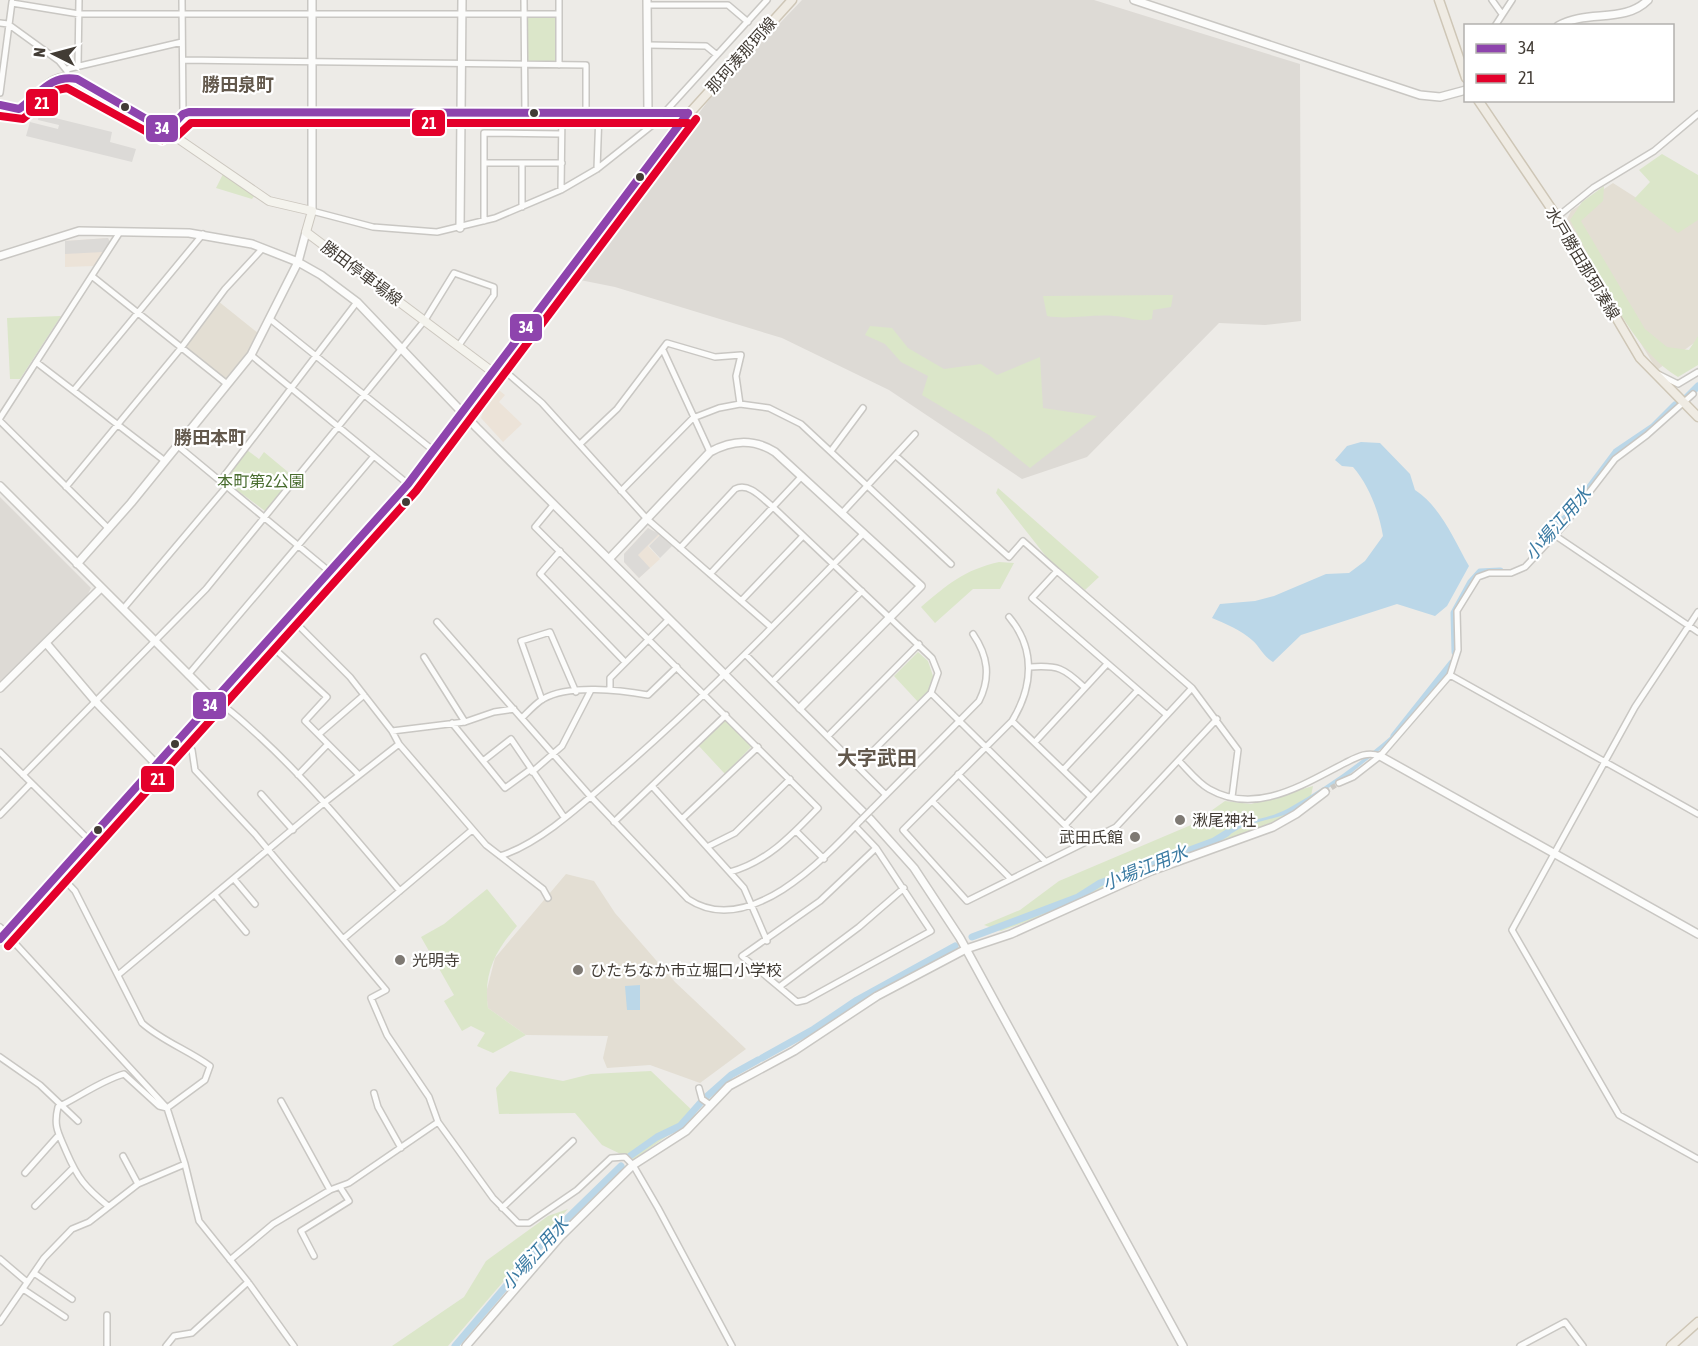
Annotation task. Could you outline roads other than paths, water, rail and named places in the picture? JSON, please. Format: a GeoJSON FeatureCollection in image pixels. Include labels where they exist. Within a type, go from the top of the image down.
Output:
{"type":"FeatureCollection","features":[{"type":"Feature","properties":{"kind":"main road","name":"那珂湊那珂線"},"geometry":{"type":"LineString","coordinates":[[2,933],[408,484],[688,113],[792,0]]}},
{"type":"Feature","properties":{"kind":"main road"},"geometry":{"type":"LineString","coordinates":[[1439,0],[1462,57]]}},
{"type":"Feature","properties":{"kind":"main road"},"geometry":{"type":"LineString","coordinates":[[0,105],[19,109],[49,82],[67,73],[167,131],[269,201],[312,211]]}},
{"type":"Feature","properties":{"kind":"main road","name":"水戸勝田那珂湊線"},"geometry":{"type":"LineString","coordinates":[[1479,102],[1557,217],[1633,346],[1654,374],[1698,417]]}},
{"type":"Feature","properties":{"kind":"main road","name":"勝田停車場線"},"geometry":{"type":"LineString","coordinates":[[312,211],[306,232],[459,345],[496,369]]}},
{"type":"Feature","properties":{"kind":"main road"},"geometry":{"type":"LineString","coordinates":[[1671,1346],[1698,1322]]}},
{"type":"Feature","properties":{"kind":"street"},"geometry":{"type":"LineString","coordinates":[[78,66],[79,0]]}},
{"type":"Feature","properties":{"kind":"street"},"geometry":{"type":"LineString","coordinates":[[167,131],[183,114],[182,0]]}},
{"type":"Feature","properties":{"kind":"street"},"geometry":{"type":"LineString","coordinates":[[312,0],[312,211],[397,231],[425,233],[460,228],[484,221],[561,190],[597,170],[665,113],[767,0]]}},
{"type":"Feature","properties":{"kind":"street"},"geometry":{"type":"LineString","coordinates":[[460,228],[462,0]]}},
{"type":"Feature","properties":{"kind":"street"},"geometry":{"type":"LineString","coordinates":[[524,0],[525,112]]}},
{"type":"Feature","properties":{"kind":"street"},"geometry":{"type":"LineString","coordinates":[[559,0],[559,65]]}},
{"type":"Feature","properties":{"kind":"street"},"geometry":{"type":"LineString","coordinates":[[1134,0],[1420,95],[1440,97],[1464,91]]}},
{"type":"Feature","properties":{"kind":"street"},"geometry":{"type":"LineString","coordinates":[[1492,0],[1502,14]]}},
{"type":"Feature","properties":{"kind":"street"},"geometry":{"type":"LineString","coordinates":[[1496,24],[1512,0]]}},
{"type":"Feature","properties":{"kind":"street"},"geometry":{"type":"LineString","coordinates":[[1563,24],[1582,16],[1628,12],[1648,0]]}},
{"type":"Feature","properties":{"kind":"street"},"geometry":{"type":"LineString","coordinates":[[0,93],[12,1],[79,14],[559,14]]}},
{"type":"Feature","properties":{"kind":"street"},"geometry":{"type":"LineString","coordinates":[[648,112],[647,3],[728,5],[748,22]]}},
{"type":"Feature","properties":{"kind":"street"},"geometry":{"type":"LineString","coordinates":[[0,23],[9,24],[67,73],[78,66],[182,42]]}},
{"type":"Feature","properties":{"kind":"street"},"geometry":{"type":"LineString","coordinates":[[648,45],[706,46],[717,55]]}},
{"type":"Feature","properties":{"kind":"street"},"geometry":{"type":"LineString","coordinates":[[183,60],[586,65],[586,112]]}},
{"type":"Feature","properties":{"kind":"street"},"geometry":{"type":"LineString","coordinates":[[183,114],[312,111],[688,113]]}},
{"type":"Feature","properties":{"kind":"street"},"geometry":{"type":"LineString","coordinates":[[561,190],[562,112]]}},
{"type":"Feature","properties":{"kind":"street"},"geometry":{"type":"LineString","coordinates":[[597,170],[599,112]]}},
{"type":"Feature","properties":{"kind":"street"},"geometry":{"type":"LineString","coordinates":[[1557,217],[1593,189],[1654,151],[1698,114]]}},
{"type":"Feature","properties":{"kind":"street"},"geometry":{"type":"LineString","coordinates":[[484,221],[484,133],[561,134]]}},
{"type":"Feature","properties":{"kind":"street"},"geometry":{"type":"LineString","coordinates":[[484,163],[561,163]]}},
{"type":"Feature","properties":{"kind":"street"},"geometry":{"type":"LineString","coordinates":[[522,163],[522,207]]}},
{"type":"Feature","properties":{"kind":"street"},"geometry":{"type":"LineString","coordinates":[[109,529],[0,419],[120,232]]}},
{"type":"Feature","properties":{"kind":"street"},"geometry":{"type":"LineString","coordinates":[[77,564],[109,529],[251,355],[298,262],[306,232]]}},
{"type":"Feature","properties":{"kind":"street"},"geometry":{"type":"LineString","coordinates":[[0,256],[70,233],[203,234],[236,239],[298,262],[338,286],[357,302],[463,413],[892,843],[931,892],[966,949],[1183,1346]]}},
{"type":"Feature","properties":{"kind":"street"},"geometry":{"type":"LineString","coordinates":[[74,390],[203,234]]}},
{"type":"Feature","properties":{"kind":"street"},"geometry":{"type":"LineString","coordinates":[[66,487],[181,348],[225,288],[263,248]]}},
{"type":"Feature","properties":{"kind":"street"},"geometry":{"type":"LineString","coordinates":[[23,775],[206,589],[425,320],[454,273],[494,287],[494,295],[459,345]]}},
{"type":"Feature","properties":{"kind":"street"},"geometry":{"type":"LineString","coordinates":[[93,277],[227,384]]}},
{"type":"Feature","properties":{"kind":"street"},"geometry":{"type":"LineString","coordinates":[[221,480],[357,302]]}},
{"type":"Feature","properties":{"kind":"street"},"geometry":{"type":"LineString","coordinates":[[270,319],[434,451]]}},
{"type":"Feature","properties":{"kind":"street"},"geometry":{"type":"LineString","coordinates":[[580,444],[617,409],[667,343],[715,357],[741,355],[736,376],[740,404]]}},
{"type":"Feature","properties":{"kind":"street"},"geometry":{"type":"LineString","coordinates":[[663,350],[710,452]]}},
{"type":"Feature","properties":{"kind":"street"},"geometry":{"type":"LineString","coordinates":[[251,355],[408,484]]}},
{"type":"Feature","properties":{"kind":"street"},"geometry":{"type":"LineString","coordinates":[[36,362],[165,461]]}},
{"type":"Feature","properties":{"kind":"street"},"geometry":{"type":"LineString","coordinates":[[496,369],[542,404],[646,519],[771,627]]}},
{"type":"Feature","properties":{"kind":"street"},"geometry":{"type":"LineString","coordinates":[[1654,374],[1678,384],[1698,372]]}},
{"type":"Feature","properties":{"kind":"street"},"geometry":{"type":"LineString","coordinates":[[1339,783],[1353,777],[1380,756],[1450,675],[1457,658],[1457,611],[1473,583],[1484,574],[1511,573],[1520,570],[1533,560],[1552,534],[1564,525],[1615,459],[1693,394]]}},
{"type":"Feature","properties":{"kind":"street"},"geometry":{"type":"LineString","coordinates":[[621,490],[693,418],[719,408],[740,404],[769,408],[794,420],[831,451],[951,564]]}},
{"type":"Feature","properties":{"kind":"street"},"geometry":{"type":"LineString","coordinates":[[831,451],[863,408]]}},
{"type":"Feature","properties":{"kind":"street"},"geometry":{"type":"LineString","coordinates":[[842,513],[915,434]]}},
{"type":"Feature","properties":{"kind":"street"},"geometry":{"type":"LineString","coordinates":[[609,559],[710,452],[728,443],[753,442],[775,452],[921,586],[800,708]]}},
{"type":"Feature","properties":{"kind":"street"},"geometry":{"type":"LineString","coordinates":[[178,446],[330,572]]}},
{"type":"Feature","properties":{"kind":"street"},"geometry":{"type":"LineString","coordinates":[[188,675],[374,456]]}},
{"type":"Feature","properties":{"kind":"street"},"geometry":{"type":"LineString","coordinates":[[896,456],[1009,557],[1023,541],[1192,688],[1238,750],[1232,797]]}},
{"type":"Feature","properties":{"kind":"street"},"geometry":{"type":"LineString","coordinates":[[710,574],[802,476]]}},
{"type":"Feature","properties":{"kind":"street"},"geometry":{"type":"LineString","coordinates":[[0,486],[188,675],[213,699],[234,714],[325,802],[400,891]]}},
{"type":"Feature","properties":{"kind":"street"},"geometry":{"type":"LineString","coordinates":[[123,609],[227,486]]}},
{"type":"Feature","properties":{"kind":"street"},"geometry":{"type":"LineString","coordinates":[[680,548],[727,496],[741,486],[748,488],[773,507],[919,644],[936,665],[937,681],[931,693],[858,766]]}},
{"type":"Feature","properties":{"kind":"street"},"geometry":{"type":"LineString","coordinates":[[554,504],[536,526],[818,808],[796,831],[762,859],[745,868],[730,872]]}},
{"type":"Feature","properties":{"kind":"street"},"geometry":{"type":"LineString","coordinates":[[500,856],[515,851],[591,797],[704,694],[864,533]]}},
{"type":"Feature","properties":{"kind":"street"},"geometry":{"type":"LineString","coordinates":[[1552,534],[1698,632]]}},
{"type":"Feature","properties":{"kind":"street"},"geometry":{"type":"LineString","coordinates":[[741,601],[803,536]]}},
{"type":"Feature","properties":{"kind":"street"},"geometry":{"type":"LineString","coordinates":[[560,551],[540,574],[625,662]]}},
{"type":"Feature","properties":{"kind":"street"},"geometry":{"type":"LineString","coordinates":[[1057,571],[1032,598],[1167,715]]}},
{"type":"Feature","properties":{"kind":"street"},"geometry":{"type":"LineString","coordinates":[[0,688],[101,588]]}},
{"type":"Feature","properties":{"kind":"street"},"geometry":{"type":"LineString","coordinates":[[773,681],[862,591]]}},
{"type":"Feature","properties":{"kind":"street"},"geometry":{"type":"LineString","coordinates":[[1698,612],[1635,707],[1514,925],[1513,934],[1619,1114],[1698,1159]]}},
{"type":"Feature","properties":{"kind":"street"},"geometry":{"type":"LineString","coordinates":[[290,617],[364,695],[392,731],[399,744],[439,787],[472,830],[543,890],[548,898]]}},
{"type":"Feature","properties":{"kind":"street"},"geometry":{"type":"LineString","coordinates":[[1009,617],[1022,638],[1030,667],[1027,690],[1012,721],[903,830],[967,901],[1116,827],[1217,719]]}},
{"type":"Feature","properties":{"kind":"street"},"geometry":{"type":"LineString","coordinates":[[610,688],[610,678],[669,619]]}},
{"type":"Feature","properties":{"kind":"street"},"geometry":{"type":"LineString","coordinates":[[437,622],[591,797],[688,899],[697,905],[715,911],[752,904],[799,879],[824,859],[961,722],[979,701],[987,679],[986,657],[974,634]]}},
{"type":"Feature","properties":{"kind":"street"},"geometry":{"type":"LineString","coordinates":[[542,700],[521,641],[550,632],[576,692]]}},
{"type":"Feature","properties":{"kind":"street"},"geometry":{"type":"LineString","coordinates":[[46,642],[96,702],[156,764]]}},
{"type":"Feature","properties":{"kind":"street"},"geometry":{"type":"LineString","coordinates":[[267,642],[327,697],[305,721],[359,775]]}},
{"type":"Feature","properties":{"kind":"street"},"geometry":{"type":"LineString","coordinates":[[828,736],[919,644]]}},
{"type":"Feature","properties":{"kind":"street"},"geometry":{"type":"LineString","coordinates":[[745,654],[886,795]]}},
{"type":"Feature","properties":{"kind":"street"},"geometry":{"type":"LineString","coordinates":[[424,657],[465,722]]}},
{"type":"Feature","properties":{"kind":"street"},"geometry":{"type":"LineString","coordinates":[[1035,741],[1107,664]]}},
{"type":"Feature","properties":{"kind":"street"},"geometry":{"type":"LineString","coordinates":[[1030,667],[1055,666],[1071,675],[1084,687]]}},
{"type":"Feature","properties":{"kind":"street"},"geometry":{"type":"LineString","coordinates":[[522,718],[542,700],[556,693],[610,688],[648,695],[677,667]]}},
{"type":"Feature","properties":{"kind":"street"},"geometry":{"type":"LineString","coordinates":[[1450,675],[1698,813]]}},
{"type":"Feature","properties":{"kind":"street"},"geometry":{"type":"LineString","coordinates":[[1065,825],[1192,688]]}},
{"type":"Feature","properties":{"kind":"street"},"geometry":{"type":"LineString","coordinates":[[452,723],[505,789],[555,754],[573,727],[591,690]]}},
{"type":"Feature","properties":{"kind":"street"},"geometry":{"type":"LineString","coordinates":[[1064,769],[1137,691]]}},
{"type":"Feature","properties":{"kind":"street"},"geometry":{"type":"LineString","coordinates":[[931,693],[1083,843]]}},
{"type":"Feature","properties":{"kind":"street"},"geometry":{"type":"LineString","coordinates":[[318,734],[364,695]]}},
{"type":"Feature","properties":{"kind":"street"},"geometry":{"type":"LineString","coordinates":[[392,731],[465,722],[513,708]]}},
{"type":"Feature","properties":{"kind":"street"},"geometry":{"type":"LineString","coordinates":[[614,822],[726,715]]}},
{"type":"Feature","properties":{"kind":"street"},"geometry":{"type":"LineString","coordinates":[[1012,721],[1090,796]]}},
{"type":"Feature","properties":{"kind":"street"},"geometry":{"type":"LineString","coordinates":[[179,738],[192,750],[195,770],[255,834],[386,990],[371,998],[387,1035],[429,1097],[438,1122],[502,1208],[518,1223],[529,1223],[578,1190],[611,1158],[625,1157],[633,1165],[732,1346]]}},
{"type":"Feature","properties":{"kind":"street"},"geometry":{"type":"LineString","coordinates":[[483,761],[511,739],[564,817]]}},
{"type":"Feature","properties":{"kind":"street"},"geometry":{"type":"LineString","coordinates":[[298,775],[328,744]]}},
{"type":"Feature","properties":{"kind":"street"},"geometry":{"type":"LineString","coordinates":[[118,975],[325,802],[399,744]]}},
{"type":"Feature","properties":{"kind":"street"},"geometry":{"type":"LineString","coordinates":[[683,818],[758,747]]}},
{"type":"Feature","properties":{"kind":"street"},"geometry":{"type":"LineString","coordinates":[[0,752],[88,839]]}},
{"type":"Feature","properties":{"kind":"street"},"geometry":{"type":"LineString","coordinates":[[1179,761],[1209,789],[1232,797],[1260,799],[1313,781],[1358,756],[1371,752],[1698,934]]}},
{"type":"Feature","properties":{"kind":"street"},"geometry":{"type":"LineString","coordinates":[[958,774],[1045,861]]}},
{"type":"Feature","properties":{"kind":"street"},"geometry":{"type":"LineString","coordinates":[[707,847],[735,833],[790,779]]}},
{"type":"Feature","properties":{"kind":"street"},"geometry":{"type":"LineString","coordinates":[[0,815],[31,783]]}},
{"type":"Feature","properties":{"kind":"street"},"geometry":{"type":"LineString","coordinates":[[652,786],[730,872],[752,904],[767,941]]}},
{"type":"Feature","properties":{"kind":"street"},"geometry":{"type":"LineString","coordinates":[[466,1346],[538,1261],[633,1165],[686,1131],[709,1104],[729,1086],[794,1051],[877,996],[966,949],[1021,930],[1135,877],[1273,827],[1296,814],[1325,792]]}},
{"type":"Feature","properties":{"kind":"street"},"geometry":{"type":"LineString","coordinates":[[261,794],[293,830]]}},
{"type":"Feature","properties":{"kind":"street"},"geometry":{"type":"LineString","coordinates":[[932,801],[1010,878]]}},
{"type":"Feature","properties":{"kind":"street"},"geometry":{"type":"LineString","coordinates":[[855,826],[876,848],[931,931],[806,1000],[797,1002],[742,956],[767,941],[851,875],[876,848]]}},
{"type":"Feature","properties":{"kind":"street"},"geometry":{"type":"LineString","coordinates":[[343,939],[472,830]]}},
{"type":"Feature","properties":{"kind":"street"},"geometry":{"type":"LineString","coordinates":[[796,831],[824,859]]}},
{"type":"Feature","properties":{"kind":"street"},"geometry":{"type":"LineString","coordinates":[[58,873],[75,891],[142,1023],[156,1035],[185,1048],[210,1066],[205,1080],[167,1108]]}},
{"type":"Feature","properties":{"kind":"street"},"geometry":{"type":"LineString","coordinates":[[234,879],[255,904]]}},
{"type":"Feature","properties":{"kind":"street"},"geometry":{"type":"LineString","coordinates":[[779,987],[859,927],[904,888]]}},
{"type":"Feature","properties":{"kind":"street"},"geometry":{"type":"LineString","coordinates":[[215,895],[246,932]]}},
{"type":"Feature","properties":{"kind":"street"},"geometry":{"type":"LineString","coordinates":[[2,933],[167,1108],[185,1164],[199,1221],[248,1282],[294,1346]]}},
{"type":"Feature","properties":{"kind":"street"},"geometry":{"type":"LineString","coordinates":[[0,1057],[40,1085],[78,1121]]}},
{"type":"Feature","properties":{"kind":"street"},"geometry":{"type":"LineString","coordinates":[[108,1206],[82,1183],[72,1169],[57,1137],[55,1119],[58,1107],[87,1093],[102,1080],[124,1074],[159,1106],[167,1108]]}},
{"type":"Feature","properties":{"kind":"street"},"geometry":{"type":"LineString","coordinates":[[699,1088],[702,1099],[709,1104]]}},
{"type":"Feature","properties":{"kind":"street"},"geometry":{"type":"LineString","coordinates":[[374,1093],[378,1107],[401,1148]]}},
{"type":"Feature","properties":{"kind":"street"},"geometry":{"type":"LineString","coordinates":[[280,1101],[330,1190]]}},
{"type":"Feature","properties":{"kind":"street"},"geometry":{"type":"LineString","coordinates":[[231,1260],[273,1224],[330,1190],[340,1187],[438,1122]]}},
{"type":"Feature","properties":{"kind":"street"},"geometry":{"type":"LineString","coordinates":[[25,1173],[57,1137]]}},
{"type":"Feature","properties":{"kind":"street"},"geometry":{"type":"LineString","coordinates":[[502,1208],[573,1141]]}},
{"type":"Feature","properties":{"kind":"street"},"geometry":{"type":"LineString","coordinates":[[123,1156],[138,1184]]}},
{"type":"Feature","properties":{"kind":"street"},"geometry":{"type":"LineString","coordinates":[[0,1322],[55,1244],[72,1229],[89,1222],[138,1184],[185,1164]]}},
{"type":"Feature","properties":{"kind":"street"},"geometry":{"type":"LineString","coordinates":[[35,1206],[72,1169]]}},
{"type":"Feature","properties":{"kind":"street"},"geometry":{"type":"LineString","coordinates":[[314,1256],[301,1231],[349,1201],[340,1187]]}},
{"type":"Feature","properties":{"kind":"street"},"geometry":{"type":"LineString","coordinates":[[0,1259],[27,1282]]}},
{"type":"Feature","properties":{"kind":"street"},"geometry":{"type":"LineString","coordinates":[[34,1273],[72,1299]]}},
{"type":"Feature","properties":{"kind":"street"},"geometry":{"type":"LineString","coordinates":[[166,1346],[174,1336],[192,1333],[248,1282]]}},
{"type":"Feature","properties":{"kind":"street"},"geometry":{"type":"LineString","coordinates":[[23,1288],[65,1317]]}},
{"type":"Feature","properties":{"kind":"street"},"geometry":{"type":"LineString","coordinates":[[107,1316],[107,1346]]}},
{"type":"Feature","properties":{"kind":"street"},"geometry":{"type":"LineString","coordinates":[[1520,1346],[1565,1322],[1583,1346]]}},
{"type":"Feature","properties":{"kind":"water"},"geometry":{"type":"Polygon","coordinates":[[[1361,442],[1380,443],[1410,474],[1415,490],[1440,515],[1469,566],[1447,606],[1435,616],[1397,604],[1301,635],[1273,662],[1248,636],[1212,618],[1220,604],[1255,601],[1274,596],[1326,574],[1349,573],[1365,561],[1383,536],[1379,518],[1359,474],[1353,467],[1342,466],[1335,460],[1347,446],[1361,442]]]}},
{"type":"Feature","properties":{"kind":"water"},"geometry":{"type":"Polygon","coordinates":[[[1391,736],[1392,740],[1350,774],[1288,814],[1244,826],[1222,839],[1220,835],[1229,829],[1280,812],[1302,800],[1342,775],[1391,736]]]}},
{"type":"Feature","properties":{"kind":"water"},"geometry":{"type":"Polygon","coordinates":[[[640,985],[640,1010],[627,1010],[625,986],[640,985]]]}},
{"type":"Feature","properties":{"kind":"waterway","name":"小場江用水"},"geometry":{"type":"LineString","coordinates":[[1686,398],[1698,386]]}},
{"type":"Feature","properties":{"kind":"waterway","name":"小場江用水"},"geometry":{"type":"LineString","coordinates":[[1580,500],[1616,452],[1653,427],[1675,405]]}},
{"type":"Feature","properties":{"kind":"waterway","name":"小場江用水"},"geometry":{"type":"LineString","coordinates":[[1537,552],[1550,530],[1568,516]]}},
{"type":"Feature","properties":{"kind":"waterway","name":"小場江用水"},"geometry":{"type":"LineString","coordinates":[[1455,652],[1454,613],[1471,582],[1480,572],[1500,571]]}},
{"type":"Feature","properties":{"kind":"waterway","name":"小場江用水"},"geometry":{"type":"LineString","coordinates":[[1394,736],[1452,663]]}},
{"type":"Feature","properties":{"kind":"waterway","name":"小場江用水"},"geometry":{"type":"LineString","coordinates":[[972,937],[1078,897],[1100,883],[1214,841],[1227,833]]}},
{"type":"Feature","properties":{"kind":"waterway","name":"小場江用水"},"geometry":{"type":"LineString","coordinates":[[762,1058],[814,1029],[857,1000],[955,946]]}},
{"type":"Feature","properties":{"kind":"waterway","name":"小場江用水"},"geometry":{"type":"LineString","coordinates":[[705,1098],[731,1075],[758,1060]]}},
{"type":"Feature","properties":{"kind":"waterway","name":"小場江用水"},"geometry":{"type":"LineString","coordinates":[[630,1156],[657,1137],[680,1126],[702,1101]]}},
{"type":"Feature","properties":{"kind":"waterway","name":"小場江用水"},"geometry":{"type":"LineString","coordinates":[[455,1346],[545,1240],[621,1166]]}},
{"type":"Feature","properties":{"kind":"tunnel"},"geometry":{"type":"LineString","coordinates":[[1325,792],[1339,783]]}},
{"type":"Feature","properties":{"kind":"place","name":"湫尾神社"},"geometry":{"type":"Point","coordinates":[1180,820]}},
{"type":"Feature","properties":{"kind":"place","name":"武田氏館"},"geometry":{"type":"Point","coordinates":[1135,837]}},
{"type":"Feature","properties":{"kind":"place","name":"光明寺"},"geometry":{"type":"Point","coordinates":[400,960]}},
{"type":"Feature","properties":{"kind":"place","name":"ひたちなか市立堀口小学校"},"geometry":{"type":"Point","coordinates":[578,970]}},
{"type":"Feature","properties":{"kind":"district","name":"勝田泉町"},"geometry":{"type":"Point","coordinates":[238,85]}},
{"type":"Feature","properties":{"kind":"district","name":"勝田本町"},"geometry":{"type":"Point","coordinates":[210,438]}},
{"type":"Feature","properties":{"kind":"district","name":"大字武田"},"geometry":{"type":"Point","coordinates":[877,758]}},
{"type":"Feature","properties":{"kind":"park label","name":"本町第2公園"},"geometry":{"type":"Point","coordinates":[261,481]}}]}
